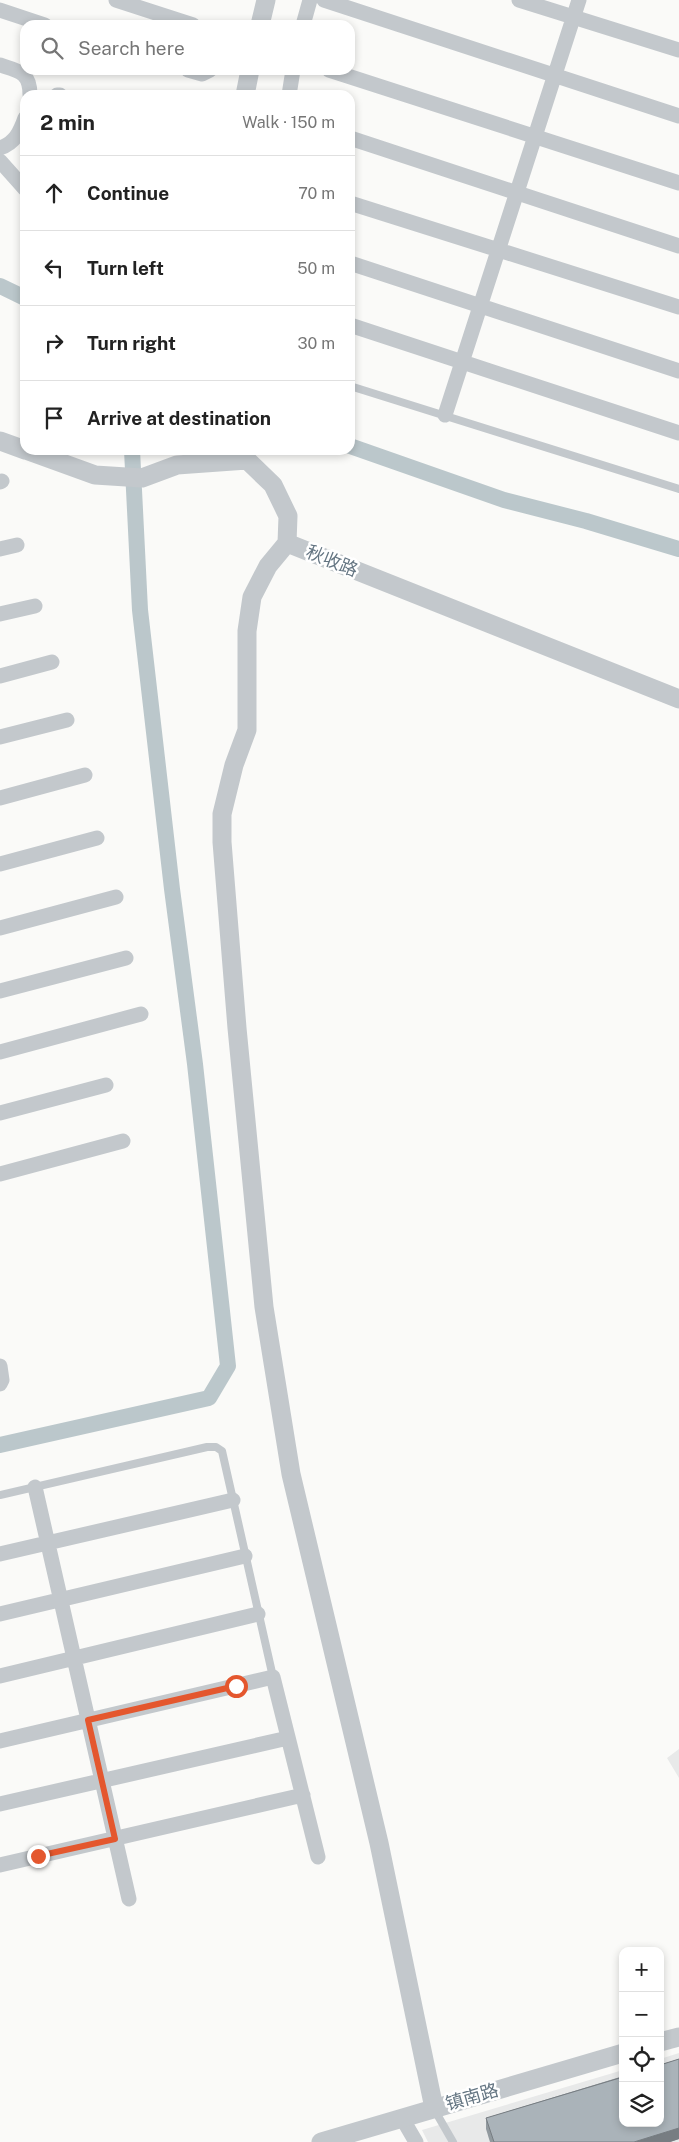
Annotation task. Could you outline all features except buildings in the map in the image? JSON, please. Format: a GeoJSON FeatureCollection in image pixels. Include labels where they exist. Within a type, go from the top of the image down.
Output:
{"type":"FeatureCollection","features":[{"type":"Feature","properties":{"kind":"street"},"geometry":{"type":"LineString","coordinates":[[116,0],[178,20]]}},
{"type":"Feature","properties":{"kind":"street"},"geometry":{"type":"LineString","coordinates":[[261,20],[266,0]]}},
{"type":"Feature","properties":{"kind":"street"},"geometry":{"type":"LineString","coordinates":[[304,20],[310,0]]}},
{"type":"Feature","properties":{"kind":"street"},"geometry":{"type":"LineString","coordinates":[[324,0],[679,116]]}},
{"type":"Feature","properties":{"kind":"street"},"geometry":{"type":"LineString","coordinates":[[520,0],[679,50]]}},
{"type":"Feature","properties":{"kind":"street"},"geometry":{"type":"LineString","coordinates":[[445,415],[579,0]]}},
{"type":"Feature","properties":{"kind":"street"},"geometry":{"type":"LineString","coordinates":[[0,10],[29,20]]}},
{"type":"Feature","properties":{"kind":"street"},"geometry":{"type":"LineString","coordinates":[[0,65],[20,72]]}},
{"type":"Feature","properties":{"kind":"street"},"geometry":{"type":"LineString","coordinates":[[23,75],[32,87]]}},
{"type":"Feature","properties":{"kind":"street"},"geometry":{"type":"LineString","coordinates":[[246,90],[249,75]]}},
{"type":"Feature","properties":{"kind":"street"},"geometry":{"type":"LineString","coordinates":[[290,90],[293,75]]}},
{"type":"Feature","properties":{"kind":"street"},"geometry":{"type":"LineString","coordinates":[[345,75],[679,183]]}},
{"type":"Feature","properties":{"kind":"street"},"geometry":{"type":"LineString","coordinates":[[0,148],[7,146],[20,132]]}},
{"type":"Feature","properties":{"kind":"street"},"geometry":{"type":"LineString","coordinates":[[355,140],[679,246]]}},
{"type":"Feature","properties":{"kind":"street"},"geometry":{"type":"LineString","coordinates":[[0,161],[20,183]]}},
{"type":"Feature","properties":{"kind":"street"},"geometry":{"type":"LineString","coordinates":[[355,205],[679,307]]}},
{"type":"Feature","properties":{"kind":"street"},"geometry":{"type":"LineString","coordinates":[[355,265],[679,371]]}},
{"type":"Feature","properties":{"kind":"street"},"geometry":{"type":"LineString","coordinates":[[355,326],[679,433]]}},
{"type":"Feature","properties":{"kind":"street","name":"秋收路"},"geometry":{"type":"LineString","coordinates":[[0,441],[20,448]]}},
{"type":"Feature","properties":{"kind":"street","name":"秋收路"},"geometry":{"type":"LineString","coordinates":[[39,455],[95,475],[142,478],[202,456],[247,460],[273,485],[277,492],[288,516],[287,543],[679,699]]}},
{"type":"Feature","properties":{"kind":"street"},"geometry":{"type":"LineString","coordinates":[[287,543],[268,566],[252,597],[247,631],[246,730],[234,765],[222,814],[222,842],[239,1047],[264,1307],[291,1474],[378,1843],[434,2108]]}},
{"type":"Feature","properties":{"kind":"street"},"geometry":{"type":"LineString","coordinates":[[0,549],[17,545]]}},
{"type":"Feature","properties":{"kind":"street"},"geometry":{"type":"LineString","coordinates":[[0,614],[35,606]]}},
{"type":"Feature","properties":{"kind":"street"},"geometry":{"type":"LineString","coordinates":[[0,676],[52,662]]}},
{"type":"Feature","properties":{"kind":"street"},"geometry":{"type":"LineString","coordinates":[[0,737],[67,720]]}},
{"type":"Feature","properties":{"kind":"street"},"geometry":{"type":"LineString","coordinates":[[0,798],[85,775]]}},
{"type":"Feature","properties":{"kind":"street"},"geometry":{"type":"LineString","coordinates":[[0,864],[97,838]]}},
{"type":"Feature","properties":{"kind":"street"},"geometry":{"type":"LineString","coordinates":[[0,928],[116,897]]}},
{"type":"Feature","properties":{"kind":"street"},"geometry":{"type":"LineString","coordinates":[[0,991],[126,958]]}},
{"type":"Feature","properties":{"kind":"street"},"geometry":{"type":"LineString","coordinates":[[0,1052],[141,1014]]}},
{"type":"Feature","properties":{"kind":"street"},"geometry":{"type":"LineString","coordinates":[[0,1113],[106,1085]]}},
{"type":"Feature","properties":{"kind":"street"},"geometry":{"type":"LineString","coordinates":[[0,1174],[123,1141]]}},
{"type":"Feature","properties":{"kind":"street"},"geometry":{"type":"LineString","coordinates":[[0,1366],[2,1380],[0,1384]]}},
{"type":"Feature","properties":{"kind":"street"},"geometry":{"type":"LineString","coordinates":[[35,1487],[129,1899]]}},
{"type":"Feature","properties":{"kind":"street"},"geometry":{"type":"LineString","coordinates":[[0,1554],[233,1500]]}},
{"type":"Feature","properties":{"kind":"street"},"geometry":{"type":"LineString","coordinates":[[0,1614],[245,1556]]}},
{"type":"Feature","properties":{"kind":"street"},"geometry":{"type":"LineString","coordinates":[[0,1676],[258,1614]]}},
{"type":"Feature","properties":{"kind":"street"},"geometry":{"type":"LineString","coordinates":[[0,1741],[273,1677],[318,1857]]}},
{"type":"Feature","properties":{"kind":"street"},"geometry":{"type":"LineString","coordinates":[[0,1804],[288,1738]]}},
{"type":"Feature","properties":{"kind":"street"},"geometry":{"type":"LineString","coordinates":[[0,1865],[303,1795]]}},
{"type":"Feature","properties":{"kind":"street"},"geometry":{"type":"LineString","coordinates":[[664,2041],[679,2037]]}},
{"type":"Feature","properties":{"kind":"street","name":"镇南路"},"geometry":{"type":"LineString","coordinates":[[321,2142],[619,2054]]}},
{"type":"Feature","properties":{"kind":"street"},"geometry":{"type":"LineString","coordinates":[[402,2118],[416,2142]]}},
{"type":"Feature","properties":{"kind":"lane"},"geometry":{"type":"LineString","coordinates":[[355,388],[679,489]]}},
{"type":"Feature","properties":{"kind":"lane"},"geometry":{"type":"LineString","coordinates":[[0,1495],[207,1447],[216,1447],[222,1452],[273,1677]]}},
{"type":"Feature","properties":{"kind":"lane"},"geometry":{"type":"LineString","coordinates":[[434,2108],[453,2142]]}},
{"type":"Feature","properties":{"kind":"shaded area"},"geometry":{"type":"Polygon","coordinates":[[[679,1749],[679,1778],[667,1758],[679,1749]]]}},
{"type":"Feature","properties":{"kind":"shaded area"},"geometry":{"type":"Polygon","coordinates":[[[679,2053],[679,2142],[428,2142],[422,2130],[619,2071],[619,2127],[664,2127],[664,2058],[679,2053]]]}},
{"type":"Feature","properties":{"kind":"waterway"},"geometry":{"type":"LineString","coordinates":[[0,286],[20,296]]}},
{"type":"Feature","properties":{"kind":"waterway"},"geometry":{"type":"LineString","coordinates":[[355,448],[504,500],[586,521],[679,549]]}},
{"type":"Feature","properties":{"kind":"waterway"},"geometry":{"type":"LineString","coordinates":[[0,1445],[209,1398],[228,1366],[195,1064],[172,889],[140,610],[132,455]]}},
{"type":"Feature","properties":{"kind":"route"},"geometry":{"type":"LineString","coordinates":[[38,1856],[115,1839],[88,1720],[236,1686]]}}]}
